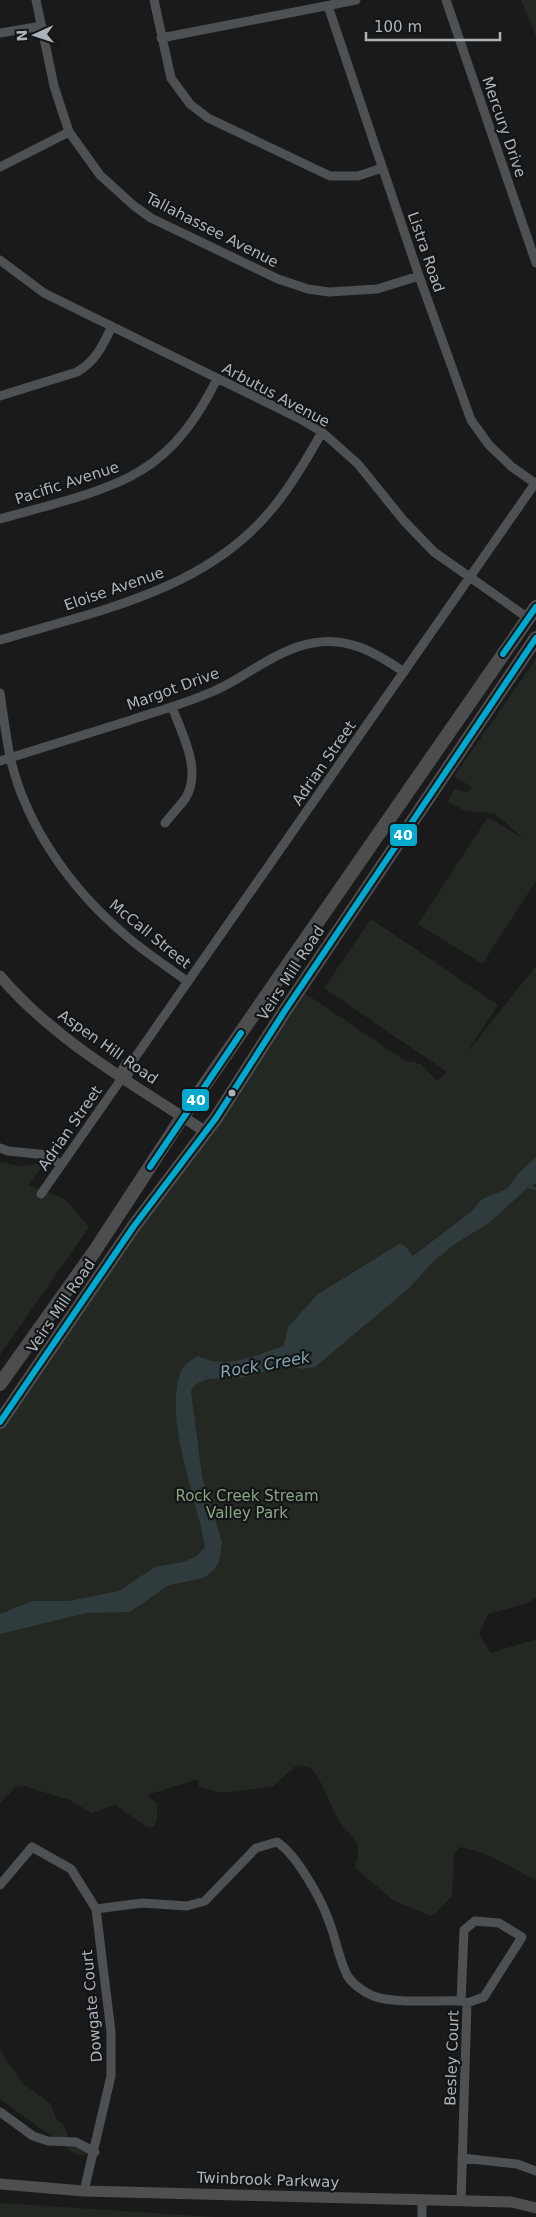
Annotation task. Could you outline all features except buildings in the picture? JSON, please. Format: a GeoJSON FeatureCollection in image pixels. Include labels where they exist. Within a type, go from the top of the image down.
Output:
{"type":"FeatureCollection","features":[{"type":"Feature","properties":{"kind":"main road","name":"Veirs Mill Road"},"geometry":{"type":"LineString","coordinates":[[0,1384],[94,1252],[183,1116],[532,612]]}},
{"type":"Feature","properties":{"kind":"main road","name":"Veirs Mill Road"},"geometry":{"type":"LineString","coordinates":[[0,1422],[134,1226],[206,1132],[536,638]]}},
{"type":"Feature","properties":{"kind":"main road","name":"Aspen Hill Road"},"geometry":{"type":"LineString","coordinates":[[0,976],[35,1012],[122,1078],[206,1132]]}},
{"type":"Feature","properties":{"kind":"main road","name":"Twinbrook Parkway"},"geometry":{"type":"LineString","coordinates":[[0,2184],[84,2191],[510,2202],[536,2208]]}},
{"type":"Feature","properties":{"kind":"street","name":"Tallahassee Avenue"},"geometry":{"type":"LineString","coordinates":[[36,0],[54,86],[69,132],[100,175],[132,205],[151,218],[278,279],[308,289],[347,292],[377,289],[419,276]]}},
{"type":"Feature","properties":{"kind":"street"},"geometry":{"type":"LineString","coordinates":[[154,0],[171,78],[190,104],[208,118],[330,176],[358,176],[382,168]]}},
{"type":"Feature","properties":{"kind":"street"},"geometry":{"type":"LineString","coordinates":[[161,38],[356,0]]}},
{"type":"Feature","properties":{"kind":"street","name":"Mercury Drive"},"geometry":{"type":"LineString","coordinates":[[446,0],[536,263]]}},
{"type":"Feature","properties":{"kind":"street","name":"Listra Road"},"geometry":{"type":"LineString","coordinates":[[328,6],[419,276],[471,420],[489,445],[512,467],[536,483]]}},
{"type":"Feature","properties":{"kind":"street"},"geometry":{"type":"LineString","coordinates":[[0,33],[42,26]]}},
{"type":"Feature","properties":{"kind":"street"},"geometry":{"type":"LineString","coordinates":[[0,167],[69,132]]}},
{"type":"Feature","properties":{"kind":"street","name":"Arbutus Avenue"},"geometry":{"type":"LineString","coordinates":[[0,260],[44,293],[300,419],[322,432],[358,464],[404,522],[434,552],[470,578],[532,612]]}},
{"type":"Feature","properties":{"kind":"street"},"geometry":{"type":"LineString","coordinates":[[0,396],[77,372],[85,367],[99,353],[112,326]]}},
{"type":"Feature","properties":{"kind":"street","name":"Pacific Avenue"},"geometry":{"type":"LineString","coordinates":[[0,519],[110,485],[141,471],[188,428],[204,405],[217,378]]}},
{"type":"Feature","properties":{"kind":"street","name":"Eloise Avenue"},"geometry":{"type":"LineString","coordinates":[[0,640],[154,593],[212,563],[237,544],[272,510],[295,477],[322,432]]}},
{"type":"Feature","properties":{"kind":"street","name":"Adrian Street"},"geometry":{"type":"LineString","coordinates":[[41,1194],[122,1078],[126,1063],[134,1059],[536,483]]}},
{"type":"Feature","properties":{"kind":"street","name":"Margot Drive"},"geometry":{"type":"LineString","coordinates":[[0,761],[172,707],[214,691],[290,650],[313,643],[334,642],[358,646],[373,651],[404,672]]}},
{"type":"Feature","properties":{"kind":"street","name":"McCall Street"},"geometry":{"type":"LineString","coordinates":[[0,693],[10,758],[36,824],[54,855],[76,886],[125,936],[188,982]]}},
{"type":"Feature","properties":{"kind":"street"},"geometry":{"type":"LineString","coordinates":[[165,823],[186,798],[193,776],[190,757],[172,707]]}},
{"type":"Feature","properties":{"kind":"street"},"geometry":{"type":"LineString","coordinates":[[0,1148],[8,1151],[48,1155],[61,1165]]}},
{"type":"Feature","properties":{"kind":"street"},"geometry":{"type":"LineString","coordinates":[[96,1909],[142,1903],[187,1906],[205,1901],[256,1848],[277,1842],[288,1849],[301,1868],[329,1921],[347,1976],[357,1987],[374,1996],[388,1999],[464,2002]]}},
{"type":"Feature","properties":{"kind":"street","name":"Dowgate Court"},"geometry":{"type":"LineString","coordinates":[[0,1885],[32,1847],[71,1869],[96,1909],[111,2032],[111,2076],[95,2152],[86,2177],[84,2191]]}},
{"type":"Feature","properties":{"kind":"street","name":"Besley Court"},"geometry":{"type":"LineString","coordinates":[[461,2200],[464,1930],[475,1921],[499,1924],[522,1937],[484,1997],[464,2002]]}},
{"type":"Feature","properties":{"kind":"street"},"geometry":{"type":"LineString","coordinates":[[0,2112],[33,2136],[48,2141],[76,2142],[95,2152]]}},
{"type":"Feature","properties":{"kind":"street"},"geometry":{"type":"LineString","coordinates":[[462,2158],[517,2164],[536,2171]]}},
{"type":"Feature","properties":{"kind":"street"},"geometry":{"type":"LineString","coordinates":[[422,2199],[422,2217]]}},
{"type":"Feature","properties":{"kind":"green space"},"geometry":{"type":"Polygon","coordinates":[[[521,0],[536,0],[536,36],[521,0]]]}},
{"type":"Feature","properties":{"kind":"green space"},"geometry":{"type":"Polygon","coordinates":[[[536,659],[536,881],[482,964],[418,924],[488,817],[524,839],[494,813],[466,811],[448,802],[454,789],[466,792],[473,788],[454,776],[536,659]]]}},
{"type":"Feature","properties":{"kind":"green space","name":"Rock Creek Stream Valley Park"},"geometry":{"type":"Polygon","coordinates":[[[371,919],[498,1005],[465,1055],[536,966],[536,1598],[524,1604],[488,1614],[479,1635],[491,1653],[536,1639],[536,1881],[490,1856],[460,1847],[454,1853],[452,1896],[436,1913],[430,1916],[393,1900],[355,1868],[358,1856],[356,1842],[338,1819],[311,1768],[297,1765],[273,1786],[223,1793],[199,1787],[198,1779],[147,1795],[157,1804],[157,1820],[154,1827],[147,1827],[115,1805],[92,1813],[69,1800],[24,1786],[17,1786],[0,1803],[0,1428],[303,992],[404,1060],[421,1064],[437,1081],[447,1072],[324,988],[371,919]]]}},
{"type":"Feature","properties":{"kind":"green space"},"geometry":{"type":"Polygon","coordinates":[[[0,1162],[19,1166],[43,1164],[29,1185],[65,1199],[89,1227],[0,1355],[0,1162]]]}},
{"type":"Feature","properties":{"kind":"green space"},"geometry":{"type":"Polygon","coordinates":[[[0,2050],[22,2083],[51,2104],[56,2119],[64,2125],[71,2145],[91,2154],[77,2155],[0,2099],[0,2050]]]}},
{"type":"Feature","properties":{"kind":"green space"},"geometry":{"type":"Polygon","coordinates":[[[0,2203],[214,2217],[0,2217],[0,2203]]]}},
{"type":"Feature","properties":{"kind":"water","name":"Rock Creek"},"geometry":{"type":"Polygon","coordinates":[[[536,1157],[536,1183],[526,1189],[489,1223],[456,1243],[434,1261],[408,1289],[315,1367],[301,1369],[290,1365],[244,1377],[207,1379],[195,1385],[191,1391],[202,1477],[222,1542],[219,1562],[215,1569],[204,1578],[169,1585],[130,1612],[86,1613],[0,1634],[0,1614],[32,1601],[69,1601],[119,1591],[155,1567],[183,1562],[197,1556],[205,1547],[183,1459],[176,1412],[177,1391],[181,1371],[186,1365],[198,1356],[209,1360],[230,1362],[284,1346],[288,1327],[318,1294],[399,1244],[405,1246],[413,1256],[471,1212],[482,1199],[507,1189],[519,1173],[536,1157]]]}},
{"type":"Feature","properties":{"kind":"waterway"},"geometry":{"type":"LineString","coordinates":[[530,1187],[536,1189]]}},
{"type":"Feature","properties":{"kind":"transit line","name":"40"},"geometry":{"type":"LineString","coordinates":[[503,654],[536,607]]}},
{"type":"Feature","properties":{"kind":"transit line","name":"40"},"geometry":{"type":"LineString","coordinates":[[0,1422],[134,1226],[216,1118],[286,1009],[536,638]]}},
{"type":"Feature","properties":{"kind":"transit line","name":"40"},"geometry":{"type":"LineString","coordinates":[[150,1167],[241,1033]]}}]}
